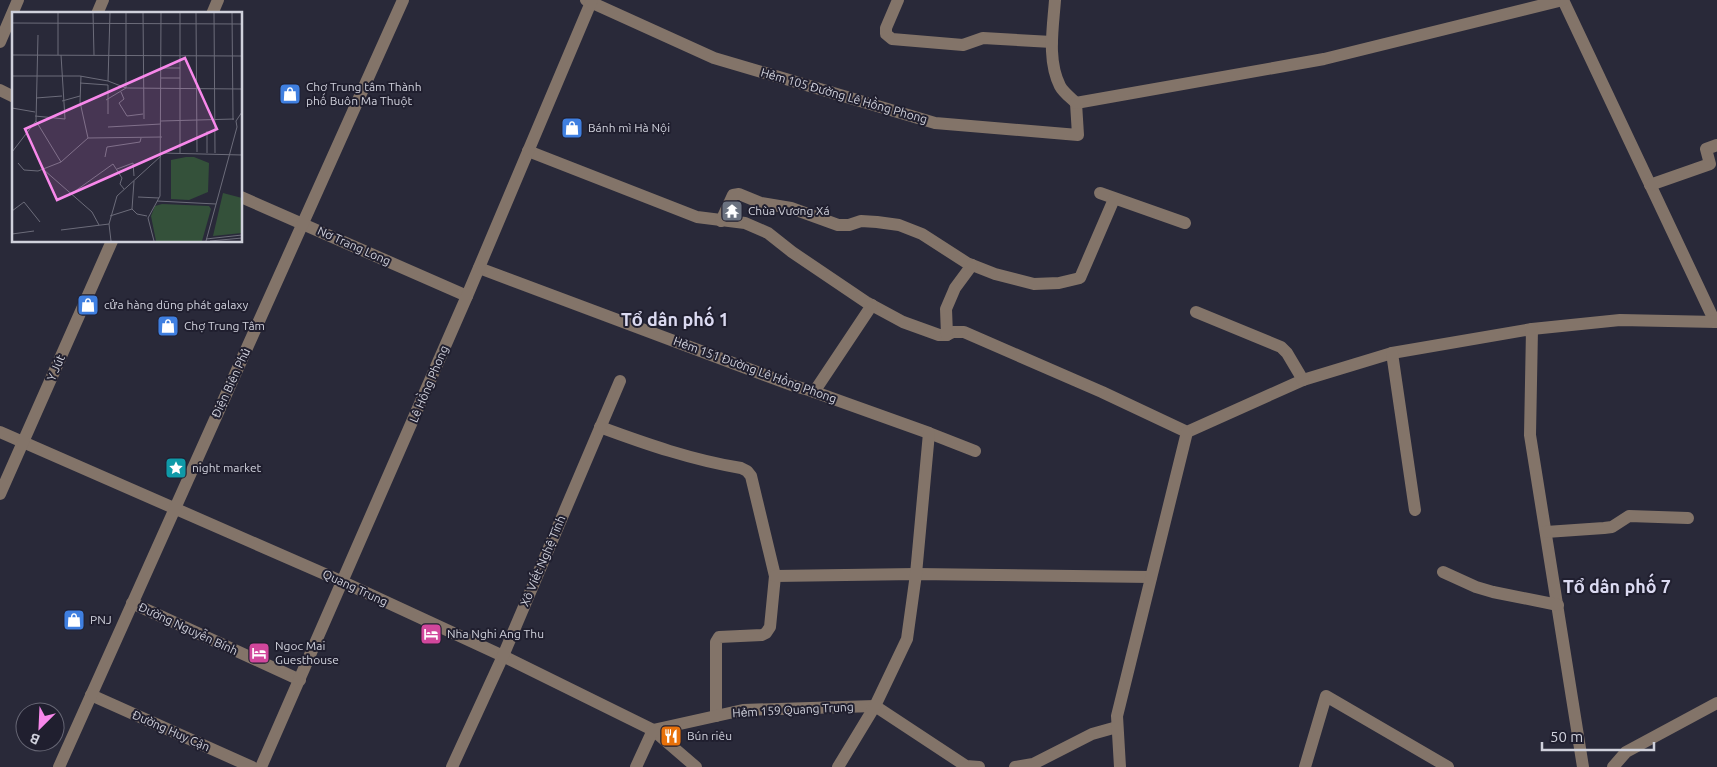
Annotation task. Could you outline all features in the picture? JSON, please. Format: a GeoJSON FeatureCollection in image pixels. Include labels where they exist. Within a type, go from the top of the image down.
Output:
{"type":"FeatureCollection","features":[{"type":"Feature","properties":{"kind":"street"},"geometry":{"type":"LineString","coordinates":[[13,12],[18,0]]}},
{"type":"Feature","properties":{"kind":"street"},"geometry":{"type":"LineString","coordinates":[[98,12],[103,0]]}},
{"type":"Feature","properties":{"kind":"street"},"geometry":{"type":"LineString","coordinates":[[213,12],[218,0]]}},
{"type":"Feature","properties":{"kind":"street","name":"Điện Biên Phủ"},"geometry":{"type":"LineString","coordinates":[[59,767],[403,0]]}},
{"type":"Feature","properties":{"kind":"street"},"geometry":{"type":"LineString","coordinates":[[898,0],[886,28],[886,34],[892,39],[963,45],[983,38],[1052,42]]}},
{"type":"Feature","properties":{"kind":"street"},"geometry":{"type":"LineString","coordinates":[[528,151],[697,218],[744,223],[768,233],[792,252],[872,305],[903,322],[940,335],[964,332],[1102,392],[1187,432],[1303,380],[1392,353],[1532,329],[1620,320],[1716,322],[1563,0],[1324,59],[1076,103],[1060,87],[1053,66],[1052,42],[1055,0]]}},
{"type":"Feature","properties":{"kind":"street","name":"Hẻm 105 Đường Lê Hồng Phong"},"geometry":{"type":"LineString","coordinates":[[590,1],[714,58],[935,123],[1078,135],[1076,103]]}},
{"type":"Feature","properties":{"kind":"street","name":"Lê Hồng Phong"},"geometry":{"type":"LineString","coordinates":[[261,767],[467,296],[590,1]]}},
{"type":"Feature","properties":{"kind":"street"},"geometry":{"type":"LineString","coordinates":[[0,42],[12,14]]}},
{"type":"Feature","properties":{"kind":"street"},"geometry":{"type":"LineString","coordinates":[[0,90],[12,95]]}},
{"type":"Feature","properties":{"kind":"street"},"geometry":{"type":"LineString","coordinates":[[1650,185],[1710,164],[1706,149],[1717,145]]}},
{"type":"Feature","properties":{"kind":"street"},"geometry":{"type":"LineString","coordinates":[[1100,193],[1185,223]]}},
{"type":"Feature","properties":{"kind":"street"},"geometry":{"type":"LineString","coordinates":[[721,221],[733,195],[739,194],[761,204],[791,208],[838,225],[849,225],[861,221],[899,225],[922,234],[972,265],[995,274],[1034,284],[1059,283],[1080,278],[1114,199]]}},
{"type":"Feature","properties":{"kind":"street","name":"Nơ Trang Long"},"geometry":{"type":"LineString","coordinates":[[242,197],[467,296]]}},
{"type":"Feature","properties":{"kind":"street","name":"Y Jút"},"geometry":{"type":"LineString","coordinates":[[0,494],[112,242]]}},
{"type":"Feature","properties":{"kind":"street"},"geometry":{"type":"LineString","coordinates":[[946,335],[946,309],[954,288],[972,265]]}},
{"type":"Feature","properties":{"kind":"street","name":"Hẻm 151 Đường Lê Hồng Phong"},"geometry":{"type":"LineString","coordinates":[[479,268],[794,386],[930,433],[974,451]]}},
{"type":"Feature","properties":{"kind":"street"},"geometry":{"type":"LineString","coordinates":[[814,392],[872,305]]}},
{"type":"Feature","properties":{"kind":"street"},"geometry":{"type":"LineString","coordinates":[[1196,312],[1282,347],[1303,380]]}},
{"type":"Feature","properties":{"kind":"street"},"geometry":{"type":"LineString","coordinates":[[1532,329],[1530,435],[1583,767]]}},
{"type":"Feature","properties":{"kind":"street"},"geometry":{"type":"LineString","coordinates":[[1392,353],[1415,510]]}},
{"type":"Feature","properties":{"kind":"street","name":"Xô Viết Nghệ Tĩnh"},"geometry":{"type":"LineString","coordinates":[[452,767],[502,656],[620,381]]}},
{"type":"Feature","properties":{"kind":"street"},"geometry":{"type":"LineString","coordinates":[[600,427],[650,446],[689,457],[741,468],[748,471],[751,476],[775,576],[770,626],[766,633],[719,637],[716,642],[716,716]]}},
{"type":"Feature","properties":{"kind":"street","name":"Quang Trung"},"geometry":{"type":"LineString","coordinates":[[0,432],[343,582],[502,656],[653,730],[696,767]]}},
{"type":"Feature","properties":{"kind":"street"},"geometry":{"type":"LineString","coordinates":[[1120,767],[1117,716],[1187,432]]}},
{"type":"Feature","properties":{"kind":"street"},"geometry":{"type":"LineString","coordinates":[[838,767],[875,706],[907,639],[916,574],[930,433]]}},
{"type":"Feature","properties":{"kind":"street"},"geometry":{"type":"LineString","coordinates":[[1546,532],[1612,527],[1629,516],[1688,518]]}},
{"type":"Feature","properties":{"kind":"street"},"geometry":{"type":"LineString","coordinates":[[1443,572],[1476,587],[1493,592],[1558,605]]}},
{"type":"Feature","properties":{"kind":"street"},"geometry":{"type":"LineString","coordinates":[[775,576],[916,574],[1151,577]]}},
{"type":"Feature","properties":{"kind":"street","name":"Đường Nguyễn Bính"},"geometry":{"type":"LineString","coordinates":[[132,603],[300,680]]}},
{"type":"Feature","properties":{"kind":"street","name":"Đường Huy Cận"},"geometry":{"type":"LineString","coordinates":[[91,695],[252,767]]}},
{"type":"Feature","properties":{"kind":"street"},"geometry":{"type":"LineString","coordinates":[[1305,767],[1326,696],[1448,767]]}},
{"type":"Feature","properties":{"kind":"street"},"geometry":{"type":"LineString","coordinates":[[1613,767],[1626,752],[1717,703]]}},
{"type":"Feature","properties":{"kind":"street"},"geometry":{"type":"LineString","coordinates":[[875,706],[966,766],[979,767]]}},
{"type":"Feature","properties":{"kind":"street","name":"Hẻm 159 Quang Trung"},"geometry":{"type":"LineString","coordinates":[[653,730],[743,710],[875,706]]}},
{"type":"Feature","properties":{"kind":"street"},"geometry":{"type":"LineString","coordinates":[[1015,767],[1033,764],[1092,734],[1117,727]]}},
{"type":"Feature","properties":{"kind":"street"},"geometry":{"type":"LineString","coordinates":[[636,767],[653,730]]}},
{"type":"Feature","properties":{"kind":"place","name":"Chợ Trung tâm Thành phố Buôn Ma Thuột"},"geometry":{"type":"Point","coordinates":[290,94]}},
{"type":"Feature","properties":{"kind":"place","name":"Bánh mì Hà Nội"},"geometry":{"type":"Point","coordinates":[572,128]}},
{"type":"Feature","properties":{"kind":"place","name":"Chùa Vương Xá"},"geometry":{"type":"Point","coordinates":[732,211]}},
{"type":"Feature","properties":{"kind":"place","name":"cửa hàng dũng phát galaxy"},"geometry":{"type":"Point","coordinates":[88,305]}},
{"type":"Feature","properties":{"kind":"place","name":"Chợ Trung Tâm"},"geometry":{"type":"Point","coordinates":[168,326]}},
{"type":"Feature","properties":{"kind":"place","name":"night market"},"geometry":{"type":"Point","coordinates":[176,468]}},
{"type":"Feature","properties":{"kind":"place","name":"PNJ"},"geometry":{"type":"Point","coordinates":[74,620]}},
{"type":"Feature","properties":{"kind":"place","name":"Nha Nghi Ang Thu"},"geometry":{"type":"Point","coordinates":[431,634]}},
{"type":"Feature","properties":{"kind":"place","name":"Ngoc Mai Guesthouse"},"geometry":{"type":"Point","coordinates":[259,653]}},
{"type":"Feature","properties":{"kind":"place","name":"Bún riêu"},"geometry":{"type":"Point","coordinates":[671,736]}},
{"type":"Feature","properties":{"kind":"district","name":"Tổ dân phố 1"},"geometry":{"type":"Point","coordinates":[675,320]}},
{"type":"Feature","properties":{"kind":"district","name":"Tổ dân phố 7"},"geometry":{"type":"Point","coordinates":[1617,587]}}]}
